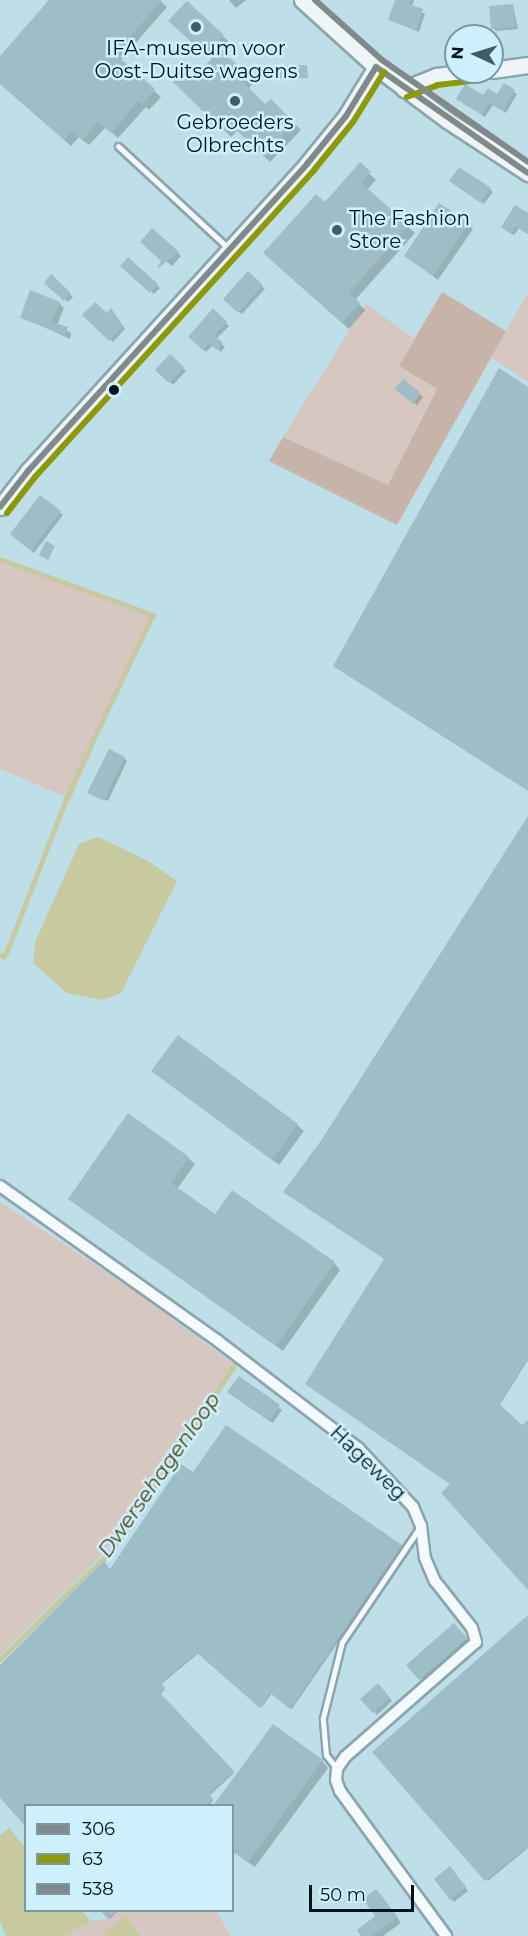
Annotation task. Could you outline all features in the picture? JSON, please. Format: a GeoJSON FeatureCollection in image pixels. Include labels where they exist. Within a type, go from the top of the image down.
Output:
{"type":"FeatureCollection","features":[{"type":"Feature","properties":{"kind":"street"},"geometry":{"type":"LineString","coordinates":[[302,0],[376,67],[404,89],[528,173]]}},
{"type":"Feature","properties":{"kind":"street"},"geometry":{"type":"LineString","coordinates":[[504,68],[528,65]]}},
{"type":"Feature","properties":{"kind":"street"},"geometry":{"type":"LineString","coordinates":[[0,507],[28,471],[333,132],[376,67]]}},
{"type":"Feature","properties":{"kind":"street"},"geometry":{"type":"LineString","coordinates":[[404,89],[444,75]]}},
{"type":"Feature","properties":{"kind":"street","name":"Hageweg"},"geometry":{"type":"LineString","coordinates":[[0,1186],[218,1341],[358,1448],[404,1494],[421,1526],[425,1558],[435,1581],[472,1628],[476,1642],[345,1757],[337,1769]]}},
{"type":"Feature","properties":{"kind":"street"},"geometry":{"type":"LineString","coordinates":[[337,1769],[340,1791],[446,1936]]}},
{"type":"Feature","properties":{"kind":"lane"},"geometry":{"type":"LineString","coordinates":[[118,146],[229,249]]}},
{"type":"Feature","properties":{"kind":"lane"},"geometry":{"type":"LineString","coordinates":[[337,1769],[326,1755],[323,1718],[342,1642],[421,1526]]}},
{"type":"Feature","properties":{"kind":"shaded area"},"geometry":{"type":"Polygon","coordinates":[[[442,292],[506,331],[397,525],[269,461],[283,437],[388,485],[437,389],[399,366],[442,292]]]}},
{"type":"Feature","properties":{"kind":"shaded area"},"geometry":{"type":"Polygon","coordinates":[[[528,293],[528,382],[491,357],[528,293]]]}},
{"type":"Feature","properties":{"kind":"shaded area"},"geometry":{"type":"Polygon","coordinates":[[[366,304],[415,339],[399,366],[437,389],[388,485],[283,437],[366,304]]]}},
{"type":"Feature","properties":{"kind":"shaded area"},"geometry":{"type":"Polygon","coordinates":[[[0,560],[151,615],[71,799],[0,769],[0,560]]]}},
{"type":"Feature","properties":{"kind":"shaded area"},"geometry":{"type":"Polygon","coordinates":[[[98,837],[148,861],[177,881],[121,993],[102,1000],[67,993],[33,963],[36,940],[79,844],[98,837]]]}},
{"type":"Feature","properties":{"kind":"shaded area"},"geometry":{"type":"Polygon","coordinates":[[[0,1202],[132,1289],[234,1364],[100,1557],[0,1655],[0,1202]]]}},
{"type":"Feature","properties":{"kind":"shaded area"},"geometry":{"type":"Polygon","coordinates":[[[9,1828],[24,1846],[24,1912],[83,1912],[91,1921],[64,1936],[6,1936],[0,1921],[0,1835],[9,1828]]]}},
{"type":"Feature","properties":{"kind":"shaded area"},"geometry":{"type":"Polygon","coordinates":[[[116,1912],[217,1912],[231,1936],[64,1936],[91,1921],[108,1919],[116,1912]]]}},
{"type":"Feature","properties":{"kind":"shaded area"},"geometry":{"type":"Polygon","coordinates":[[[126,1916],[140,1936],[108,1936],[105,1932],[126,1916]]]}},
{"type":"Feature","properties":{"kind":"building"},"geometry":{"type":"Polygon","coordinates":[[[49,0],[162,0],[115,54],[155,89],[142,105],[138,101],[111,133],[98,122],[82,140],[72,131],[64,140],[0,84],[0,56],[49,0]]]}},
{"type":"Feature","properties":{"kind":"building"},"geometry":{"type":"Polygon","coordinates":[[[395,0],[411,0],[409,4],[423,9],[416,30],[388,20],[395,0]]]}},
{"type":"Feature","properties":{"kind":"building"},"geometry":{"type":"Polygon","coordinates":[[[187,1],[224,35],[206,55],[168,21],[187,1]]]}},
{"type":"Feature","properties":{"kind":"building"},"geometry":{"type":"Polygon","coordinates":[[[513,4],[516,27],[504,28],[504,24],[491,24],[489,6],[513,4]]]}},
{"type":"Feature","properties":{"kind":"building"},"geometry":{"type":"Polygon","coordinates":[[[221,49],[248,76],[242,81],[265,104],[271,99],[295,123],[263,156],[231,125],[224,132],[173,82],[184,71],[189,76],[196,69],[199,72],[221,49]]]}},
{"type":"Feature","properties":{"kind":"building"},"geometry":{"type":"Polygon","coordinates":[[[307,65],[308,78],[278,79],[277,66],[307,65]]]}},
{"type":"Feature","properties":{"kind":"building"},"geometry":{"type":"Polygon","coordinates":[[[504,83],[515,90],[503,111],[489,103],[482,115],[456,99],[465,84],[483,95],[488,88],[497,94],[504,83]]]}},
{"type":"Feature","properties":{"kind":"building"},"geometry":{"type":"Polygon","coordinates":[[[360,162],[371,172],[361,183],[409,225],[349,293],[360,303],[342,323],[263,253],[316,194],[325,202],[360,162]]]}},
{"type":"Feature","properties":{"kind":"building"},"geometry":{"type":"Polygon","coordinates":[[[459,167],[491,188],[481,203],[449,181],[459,167]]]}},
{"type":"Feature","properties":{"kind":"building"},"geometry":{"type":"Polygon","coordinates":[[[439,203],[469,223],[433,276],[404,256],[439,203]]]}},
{"type":"Feature","properties":{"kind":"building"},"geometry":{"type":"Polygon","coordinates":[[[515,205],[528,213],[528,234],[515,226],[511,234],[501,227],[515,205]]]}},
{"type":"Feature","properties":{"kind":"building"},"geometry":{"type":"Polygon","coordinates":[[[152,228],[179,252],[157,269],[161,261],[140,242],[152,228]]]}},
{"type":"Feature","properties":{"kind":"building"},"geometry":{"type":"Polygon","coordinates":[[[128,257],[158,284],[150,293],[120,266],[128,257]]]}},
{"type":"Feature","properties":{"kind":"building"},"geometry":{"type":"Polygon","coordinates":[[[248,271],[263,285],[238,313],[223,299],[248,271]]]}},
{"type":"Feature","properties":{"kind":"building"},"geometry":{"type":"Polygon","coordinates":[[[51,274],[71,293],[64,301],[44,283],[51,274]]]}},
{"type":"Feature","properties":{"kind":"building"},"geometry":{"type":"Polygon","coordinates":[[[30,290],[60,302],[52,322],[68,327],[65,335],[20,318],[30,290]]]}},
{"type":"Feature","properties":{"kind":"building"},"geometry":{"type":"Polygon","coordinates":[[[95,302],[107,313],[111,308],[123,326],[109,341],[82,315],[95,302]]]}},
{"type":"Feature","properties":{"kind":"building"},"geometry":{"type":"Polygon","coordinates":[[[213,308],[227,322],[214,335],[223,343],[217,350],[209,343],[203,350],[188,337],[213,308]]]}},
{"type":"Feature","properties":{"kind":"building"},"geometry":{"type":"Polygon","coordinates":[[[170,354],[184,367],[169,383],[155,370],[170,354]]]}},
{"type":"Feature","properties":{"kind":"building"},"geometry":{"type":"Polygon","coordinates":[[[499,368],[528,387],[528,791],[333,666],[499,368]]]}},
{"type":"Feature","properties":{"kind":"building"},"geometry":{"type":"Polygon","coordinates":[[[403,379],[421,393],[413,404],[395,389],[403,379]]]}},
{"type":"Feature","properties":{"kind":"building"},"geometry":{"type":"Polygon","coordinates":[[[40,495],[61,511],[31,551],[10,534],[40,495]]]}},
{"type":"Feature","properties":{"kind":"building"},"geometry":{"type":"Polygon","coordinates":[[[46,541],[55,546],[48,560],[39,555],[46,541]]]}},
{"type":"Feature","properties":{"kind":"building"},"geometry":{"type":"Polygon","coordinates":[[[109,749],[125,757],[104,801],[87,793],[109,749]]]}},
{"type":"Feature","properties":{"kind":"building"},"geometry":{"type":"Polygon","coordinates":[[[528,816],[528,1358],[499,1404],[522,1425],[528,1420],[528,1590],[441,1493],[450,1484],[305,1384],[384,1259],[283,1192],[320,1142],[528,816]]]}},
{"type":"Feature","properties":{"kind":"building"},"geometry":{"type":"Polygon","coordinates":[[[178,1035],[298,1124],[272,1160],[151,1071],[178,1035]]]}},
{"type":"Feature","properties":{"kind":"building"},"geometry":{"type":"Polygon","coordinates":[[[128,1113],[189,1157],[171,1183],[215,1214],[232,1190],[335,1262],[276,1346],[68,1199],[128,1113]]]}},
{"type":"Feature","properties":{"kind":"building"},"geometry":{"type":"Polygon","coordinates":[[[239,1376],[280,1405],[269,1421],[227,1392],[239,1376]]]}},
{"type":"Feature","properties":{"kind":"building"},"geometry":{"type":"Polygon","coordinates":[[[226,1425],[402,1545],[290,1709],[270,1693],[260,1708],[197,1653],[160,1683],[165,1687],[160,1693],[234,1771],[209,1794],[213,1799],[208,1804],[24,1804],[24,1825],[0,1798],[0,1665],[104,1561],[110,1569],[181,1464],[193,1472],[226,1425]]]}},
{"type":"Feature","properties":{"kind":"building"},"geometry":{"type":"Polygon","coordinates":[[[528,1615],[528,1846],[485,1881],[372,1752],[528,1615]]]}},
{"type":"Feature","properties":{"kind":"building"},"geometry":{"type":"Polygon","coordinates":[[[454,1623],[467,1638],[419,1680],[406,1665],[454,1623]]]}},
{"type":"Feature","properties":{"kind":"building"},"geometry":{"type":"Polygon","coordinates":[[[378,1683],[390,1698],[373,1713],[360,1699],[378,1683]]]}},
{"type":"Feature","properties":{"kind":"building"},"geometry":{"type":"Polygon","coordinates":[[[273,1724],[323,1760],[248,1862],[234,1852],[234,1804],[214,1804],[273,1724]]]}},
{"type":"Feature","properties":{"kind":"building"},"geometry":{"type":"Polygon","coordinates":[[[450,1866],[466,1887],[450,1900],[434,1879],[450,1866]]]}},
{"type":"Feature","properties":{"kind":"building"},"geometry":{"type":"Polygon","coordinates":[[[376,1889],[398,1917],[372,1936],[361,1936],[357,1930],[375,1916],[363,1899],[376,1889]]]}},
{"type":"Feature","properties":{"kind":"building"},"geometry":{"type":"Polygon","coordinates":[[[102,1912],[116,1912],[108,1919],[102,1912]]]}},
{"type":"Feature","properties":{"kind":"waterway"},"geometry":{"type":"LineString","coordinates":[[0,559],[153,615],[71,788],[8,950],[4,957],[0,955]]}},
{"type":"Feature","properties":{"kind":"waterway","name":"Dwersehagenloop"},"geometry":{"type":"LineString","coordinates":[[0,1659],[112,1550],[236,1363]]}},
{"type":"Feature","properties":{"kind":"transit line","name":"538"},"geometry":{"type":"LineString","coordinates":[[315,0],[382,60],[528,162]]}},
{"type":"Feature","properties":{"kind":"transit line","name":"306"},"geometry":{"type":"LineString","coordinates":[[376,67],[528,173]]}},
{"type":"Feature","properties":{"kind":"transit line","name":"306"},"geometry":{"type":"LineString","coordinates":[[0,507],[28,471],[307,164],[346,116],[376,67]]}},
{"type":"Feature","properties":{"kind":"transit line","name":"63"},"geometry":{"type":"LineString","coordinates":[[7,513],[35,477],[314,170],[353,122],[384,72]]}},
{"type":"Feature","properties":{"kind":"transit line","name":"63"},"geometry":{"type":"LineString","coordinates":[[407,97],[446,84]]}},
{"type":"Feature","properties":{"kind":"place","name":"IFA-museum voor Oost-Duitse wagens"},"geometry":{"type":"Point","coordinates":[196,27]}},
{"type":"Feature","properties":{"kind":"place","name":"Gebroeders Olbrechts"},"geometry":{"type":"Point","coordinates":[235,101]}},
{"type":"Feature","properties":{"kind":"place","name":"The Fashion Store"},"geometry":{"type":"Point","coordinates":[337,230]}}]}
